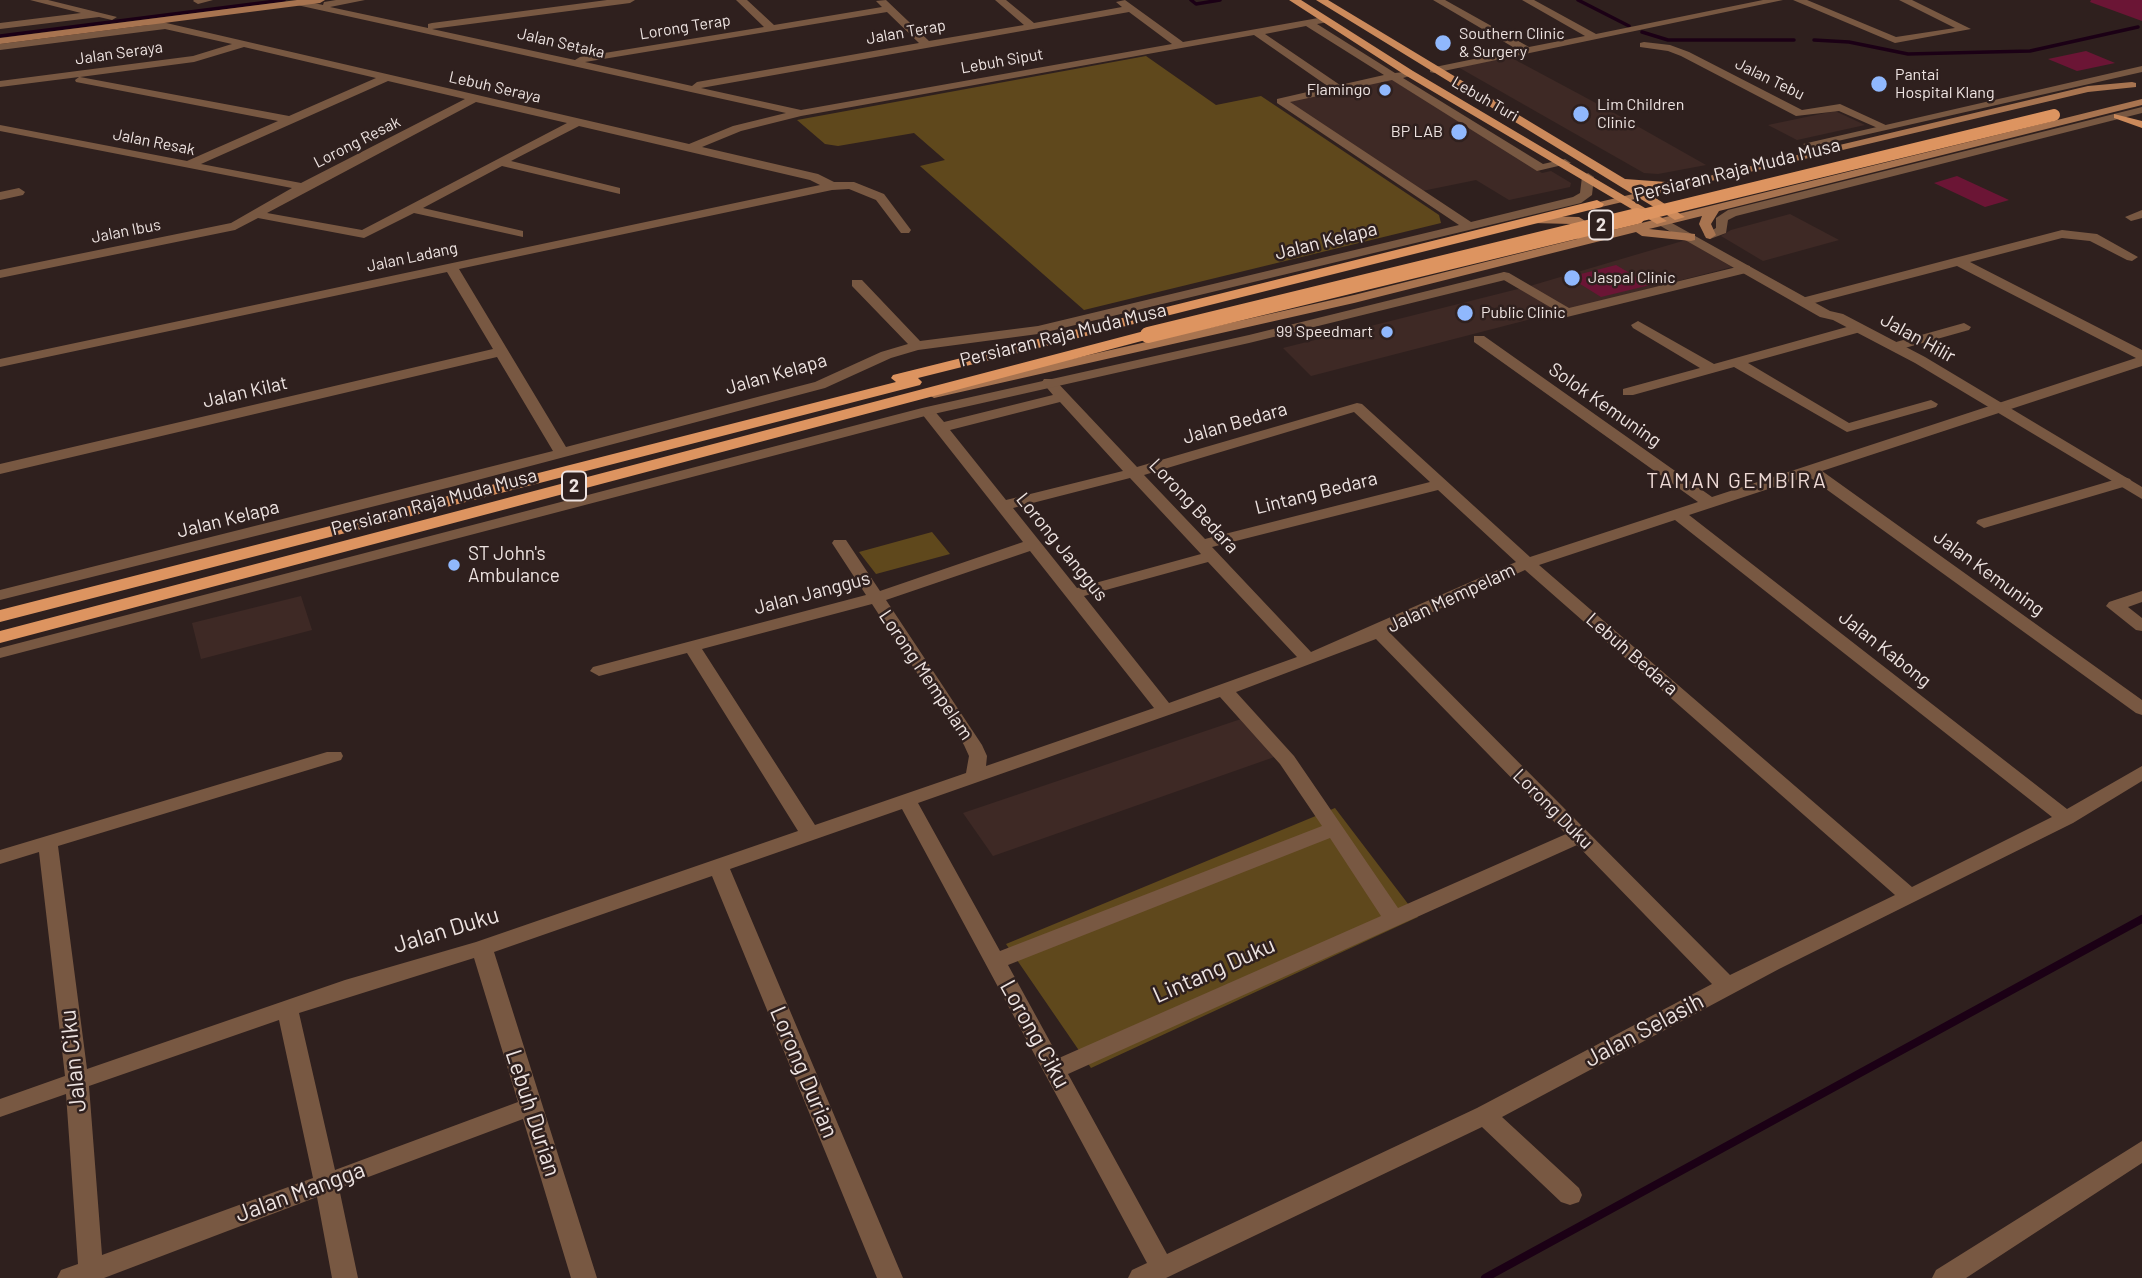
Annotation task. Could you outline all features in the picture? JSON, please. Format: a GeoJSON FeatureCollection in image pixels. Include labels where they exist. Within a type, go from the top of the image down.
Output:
{"type":"FeatureCollection","features":[{"type":"Feature","properties":{"kind":"highway","name":"Persiaran Raja Muda Musa"},"geometry":{"type":"LineString","coordinates":[[0,636],[331,552],[1143,331],[2030,110]]}},
{"type":"Feature","properties":{"kind":"highway","name":"Persiaran Raja Muda Musa"},"geometry":{"type":"LineString","coordinates":[[0,616],[815,405],[1143,331],[2054,115]]}},
{"type":"Feature","properties":{"kind":"highway"},"geometry":{"type":"LineString","coordinates":[[815,405],[871,386],[1399,249],[1533,216],[1597,204]]}},
{"type":"Feature","properties":{"kind":"highway"},"geometry":{"type":"LineString","coordinates":[[321,570],[331,552]]}},
{"type":"Feature","properties":{"kind":"main road"},"geometry":{"type":"LineString","coordinates":[[0,32],[247,0]]}},
{"type":"Feature","properties":{"kind":"main road","name":"Lebuh Turi"},"geometry":{"type":"LineString","coordinates":[[1294,0],[1409,73],[1661,221]]}},
{"type":"Feature","properties":{"kind":"main road","name":"Lebuh Turi"},"geometry":{"type":"LineString","coordinates":[[1321,0],[1679,216]]}},
{"type":"Feature","properties":{"kind":"main road"},"geometry":{"type":"LineString","coordinates":[[0,41],[300,3]]}},
{"type":"Feature","properties":{"kind":"main road"},"geometry":{"type":"LineString","coordinates":[[1379,54],[1403,64],[1431,68]]}},
{"type":"Feature","properties":{"kind":"main road"},"geometry":{"type":"LineString","coordinates":[[1597,204],[1824,152],[1967,113],[2088,89],[2137,84]]}},
{"type":"Feature","properties":{"kind":"main road","name":"Persiaran Raja Muda Musa"},"geometry":{"type":"LineString","coordinates":[[2030,110],[2137,84]]}},
{"type":"Feature","properties":{"kind":"main road","name":"Persiaran Raja Muda Musa"},"geometry":{"type":"LineString","coordinates":[[2054,115],[2142,94]]}},
{"type":"Feature","properties":{"kind":"main road"},"geometry":{"type":"LineString","coordinates":[[859,409],[978,386],[1354,299],[2142,102]]}},
{"type":"Feature","properties":{"kind":"main road"},"geometry":{"type":"LineString","coordinates":[[2118,116],[2142,125]]}},
{"type":"Feature","properties":{"kind":"main road"},"geometry":{"type":"LineString","coordinates":[[1890,165],[1959,155]]}},
{"type":"Feature","properties":{"kind":"main road"},"geometry":{"type":"LineString","coordinates":[[1614,178],[1639,184],[1676,186]]}},
{"type":"Feature","properties":{"kind":"main road"},"geometry":{"type":"LineString","coordinates":[[1705,180],[1691,189],[1691,197],[1707,202],[1743,200]]}},
{"type":"Feature","properties":{"kind":"main road"},"geometry":{"type":"LineString","coordinates":[[1597,204],[1605,198],[1602,186]]}},
{"type":"Feature","properties":{"kind":"main road"},"geometry":{"type":"LineString","coordinates":[[1710,235],[1705,224],[1708,215],[1718,206]]}},
{"type":"Feature","properties":{"kind":"main road"},"geometry":{"type":"LineString","coordinates":[[1533,216],[1575,220],[1586,227],[1587,235],[1571,245]]}},
{"type":"Feature","properties":{"kind":"main road"},"geometry":{"type":"LineString","coordinates":[[1616,233],[1661,233],[1691,237]]}},
{"type":"Feature","properties":{"kind":"main road"},"geometry":{"type":"LineString","coordinates":[[1504,276],[1517,258]]}},
{"type":"Feature","properties":{"kind":"main road"},"geometry":{"type":"LineString","coordinates":[[1354,299],[1369,309]]}},
{"type":"Feature","properties":{"kind":"street"},"geometry":{"type":"LineString","coordinates":[[35,0],[112,17]]}},
{"type":"Feature","properties":{"kind":"street","name":"Jalan Setaka"},"geometry":{"type":"LineString","coordinates":[[300,3],[360,0]]}},
{"type":"Feature","properties":{"kind":"street"},"geometry":{"type":"LineString","coordinates":[[549,0],[555,10]]}},
{"type":"Feature","properties":{"kind":"street"},"geometry":{"type":"LineString","coordinates":[[418,28],[630,0]]}},
{"type":"Feature","properties":{"kind":"street"},"geometry":{"type":"LineString","coordinates":[[741,0],[772,28]]}},
{"type":"Feature","properties":{"kind":"street"},"geometry":{"type":"LineString","coordinates":[[1000,0],[1032,26]]}},
{"type":"Feature","properties":{"kind":"street"},"geometry":{"type":"LineString","coordinates":[[1118,0],[1180,45]]}},
{"type":"Feature","properties":{"kind":"street"},"geometry":{"type":"LineString","coordinates":[[1440,0],[1526,50]]}},
{"type":"Feature","properties":{"kind":"street"},"geometry":{"type":"LineString","coordinates":[[1527,0],[1592,36]]}},
{"type":"Feature","properties":{"kind":"street"},"geometry":{"type":"LineString","coordinates":[[1431,68],[1778,0]]}},
{"type":"Feature","properties":{"kind":"street"},"geometry":{"type":"LineString","coordinates":[[1798,0],[1886,38],[1905,40],[1966,27],[1904,0]]}},
{"type":"Feature","properties":{"kind":"street","name":"Jalan Setaka"},"geometry":{"type":"LineString","coordinates":[[317,3],[801,113]]}},
{"type":"Feature","properties":{"kind":"street"},"geometry":{"type":"LineString","coordinates":[[886,3],[927,45]]}},
{"type":"Feature","properties":{"kind":"street","name":"Lorong Terap"},"geometry":{"type":"LineString","coordinates":[[570,62],[772,28],[886,3]]}},
{"type":"Feature","properties":{"kind":"street","name":"Jalan Terap"},"geometry":{"type":"LineString","coordinates":[[687,87],[1130,9]]}},
{"type":"Feature","properties":{"kind":"street"},"geometry":{"type":"LineString","coordinates":[[0,26],[100,13]]}},
{"type":"Feature","properties":{"kind":"street","name":"Lebuh Siput"},"geometry":{"type":"LineString","coordinates":[[690,148],[737,128],[801,113],[1324,20]]}},
{"type":"Feature","properties":{"kind":"street","name":"Lebuh Seraya"},"geometry":{"type":"LineString","coordinates":[[149,22],[814,177],[832,186]]}},
{"type":"Feature","properties":{"kind":"street","name":"Lebuh Turi"},"geometry":{"type":"LineString","coordinates":[[1308,23],[1541,168],[1564,163]]}},
{"type":"Feature","properties":{"kind":"street"},"geometry":{"type":"LineString","coordinates":[[0,47],[166,26]]}},
{"type":"Feature","properties":{"kind":"street"},"geometry":{"type":"LineString","coordinates":[[1256,32],[1336,87]]}},
{"type":"Feature","properties":{"kind":"street","name":"Jalan Tebu"},"geometry":{"type":"LineString","coordinates":[[1644,44],[1670,48],[1685,54],[1800,114],[1840,107],[1884,127]]}},
{"type":"Feature","properties":{"kind":"street","name":"Jalan Seraya"},"geometry":{"type":"LineString","coordinates":[[0,85],[205,57],[241,45]]}},
{"type":"Feature","properties":{"kind":"street"},"geometry":{"type":"LineString","coordinates":[[1824,152],[1809,144],[1884,127],[1967,113],[2142,69]]}},
{"type":"Feature","properties":{"kind":"street"},"geometry":{"type":"LineString","coordinates":[[1409,73],[1281,100],[1283,104],[1469,226]]}},
{"type":"Feature","properties":{"kind":"street"},"geometry":{"type":"LineString","coordinates":[[65,77],[290,120]]}},
{"type":"Feature","properties":{"kind":"street"},"geometry":{"type":"LineString","coordinates":[[190,164],[385,78]]}},
{"type":"Feature","properties":{"kind":"street","name":"Lorong Resak"},"geometry":{"type":"LineString","coordinates":[[255,214],[475,98]]}},
{"type":"Feature","properties":{"kind":"street"},"geometry":{"type":"LineString","coordinates":[[1710,235],[1722,230],[1722,218],[1732,213],[2142,110]]}},
{"type":"Feature","properties":{"kind":"street"},"geometry":{"type":"LineString","coordinates":[[255,214],[363,234],[579,121]]}},
{"type":"Feature","properties":{"kind":"street","name":"Jalan Resak"},"geometry":{"type":"LineString","coordinates":[[0,128],[303,187]]}},
{"type":"Feature","properties":{"kind":"street"},"geometry":{"type":"LineString","coordinates":[[500,162],[617,191]]}},
{"type":"Feature","properties":{"kind":"street","name":"Jalan Kelapa"},"geometry":{"type":"LineString","coordinates":[[0,595],[432,488],[561,451],[820,384],[887,355],[917,346],[1038,330],[1399,249],[1469,226],[1533,216],[1586,195],[1588,177]]}},
{"type":"Feature","properties":{"kind":"street"},"geometry":{"type":"LineString","coordinates":[[832,186],[850,185],[880,197],[905,230]]}},
{"type":"Feature","properties":{"kind":"street","name":"Jalan Ladang"},"geometry":{"type":"LineString","coordinates":[[0,363],[832,186]]}},
{"type":"Feature","properties":{"kind":"street"},"geometry":{"type":"LineString","coordinates":[[0,196],[19,192]]}},
{"type":"Feature","properties":{"kind":"street"},"geometry":{"type":"LineString","coordinates":[[413,209],[519,234]]}},
{"type":"Feature","properties":{"kind":"street","name":"Jalan Ibus"},"geometry":{"type":"LineString","coordinates":[[0,274],[217,232],[255,214]]}},
{"type":"Feature","properties":{"kind":"street","name":"Jalan Hilir"},"geometry":{"type":"LineString","coordinates":[[1679,216],[1810,300]]}},
{"type":"Feature","properties":{"kind":"street","name":"Jalan Hilir"},"geometry":{"type":"LineString","coordinates":[[1661,221],[1745,269],[1837,310],[1831,315],[1894,346],[2142,494]]}},
{"type":"Feature","properties":{"kind":"street"},"geometry":{"type":"LineString","coordinates":[[1810,300],[2071,232],[2092,237],[2132,257]]}},
{"type":"Feature","properties":{"kind":"street"},"geometry":{"type":"LineString","coordinates":[[1959,262],[2142,356]]}},
{"type":"Feature","properties":{"kind":"street"},"geometry":{"type":"LineString","coordinates":[[451,267],[499,352],[561,451]]}},
{"type":"Feature","properties":{"kind":"street"},"geometry":{"type":"LineString","coordinates":[[0,653],[927,411],[1249,339],[1504,276],[1567,313],[1745,269]]}},
{"type":"Feature","properties":{"kind":"street"},"geometry":{"type":"LineString","coordinates":[[857,283],[917,346]]}},
{"type":"Feature","properties":{"kind":"street"},"geometry":{"type":"LineString","coordinates":[[1638,325],[1712,369]]}},
{"type":"Feature","properties":{"kind":"street"},"geometry":{"type":"LineString","coordinates":[[1894,346],[1964,327]]}},
{"type":"Feature","properties":{"kind":"street"},"geometry":{"type":"LineString","coordinates":[[1628,393],[1860,328]]}},
{"type":"Feature","properties":{"kind":"street","name":"Solok Kemuning"},"geometry":{"type":"LineString","coordinates":[[1479,339],[1709,502]]}},
{"type":"Feature","properties":{"kind":"street","name":"Jalan Kilat"},"geometry":{"type":"LineString","coordinates":[[0,469],[499,352]]}},
{"type":"Feature","properties":{"kind":"street","name":"Jalan Mempelam"},"geometry":{"type":"LineString","coordinates":[[907,800],[1308,659],[1378,631],[1527,563],[2142,361]]}},
{"type":"Feature","properties":{"kind":"street"},"geometry":{"type":"LineString","coordinates":[[1737,362],[1847,428],[1931,404]]}},
{"type":"Feature","properties":{"kind":"street"},"geometry":{"type":"LineString","coordinates":[[2124,366],[2142,376]]}},
{"type":"Feature","properties":{"kind":"street","name":"Lorong Bedara"},"geometry":{"type":"LineString","coordinates":[[1049,382],[1308,659]]}},
{"type":"Feature","properties":{"kind":"street"},"geometry":{"type":"LineString","coordinates":[[940,428],[1062,397]]}},
{"type":"Feature","properties":{"kind":"street","name":"Jalan Bedara"},"geometry":{"type":"LineString","coordinates":[[1003,506],[1133,473],[1357,407]]}},
{"type":"Feature","properties":{"kind":"street","name":"Lebuh Bedara"},"geometry":{"type":"LineString","coordinates":[[1357,407],[1527,563],[1910,897]]}},
{"type":"Feature","properties":{"kind":"street","name":"Lorong Janggus"},"geometry":{"type":"LineString","coordinates":[[927,411],[1165,710]]}},
{"type":"Feature","properties":{"kind":"street","name":"Jalan Kemuning"},"geometry":{"type":"LineString","coordinates":[[1811,471],[2142,709]]}},
{"type":"Feature","properties":{"kind":"street"},"geometry":{"type":"LineString","coordinates":[[1984,523],[2124,482]]}},
{"type":"Feature","properties":{"kind":"street","name":"Lintang Bedara"},"geometry":{"type":"LineString","coordinates":[[1073,594],[1207,550],[1441,484]]}},
{"type":"Feature","properties":{"kind":"street","name":"Jalan Kabong"},"geometry":{"type":"LineString","coordinates":[[1677,513],[2066,818]]}},
{"type":"Feature","properties":{"kind":"street","name":"Lorong Mempelam"},"geometry":{"type":"LineString","coordinates":[[840,543],[973,745],[978,756],[975,776]]}},
{"type":"Feature","properties":{"kind":"street","name":"Jalan Janggus"},"geometry":{"type":"LineString","coordinates":[[599,671],[875,598],[1033,544]]}},
{"type":"Feature","properties":{"kind":"street"},"geometry":{"type":"LineString","coordinates":[[2142,596],[2115,606],[2142,626]]}},
{"type":"Feature","properties":{"kind":"street","name":"Lorong Duku"},"geometry":{"type":"LineString","coordinates":[[1378,631],[1727,986]]}},
{"type":"Feature","properties":{"kind":"street"},"geometry":{"type":"LineString","coordinates":[[691,646],[810,833]]}},
{"type":"Feature","properties":{"kind":"street"},"geometry":{"type":"LineString","coordinates":[[1224,690],[1287,760],[1394,918]]}},
{"type":"Feature","properties":{"kind":"street"},"geometry":{"type":"LineString","coordinates":[[0,857],[334,757]]}},
{"type":"Feature","properties":{"kind":"street","name":"Jalan Selasih"},"geometry":{"type":"LineString","coordinates":[[1141,1278],[1485,1115],[1727,986],[2066,818],[2142,772]]}},
{"type":"Feature","properties":{"kind":"street","name":"Jalan Duku"},"geometry":{"type":"LineString","coordinates":[[0,1108],[287,1008],[482,948],[907,800]]}},
{"type":"Feature","properties":{"kind":"street","name":"Lorong Ciku"},"geometry":{"type":"LineString","coordinates":[[907,800],[1162,1268]]}},
{"type":"Feature","properties":{"kind":"street"},"geometry":{"type":"LineString","coordinates":[[995,962],[1332,830]]}},
{"type":"Feature","properties":{"kind":"street","name":"Lintang Duku"},"geometry":{"type":"LineString","coordinates":[[1055,1070],[1579,836]]}},
{"type":"Feature","properties":{"kind":"street","name":"Jalan Ciku"},"geometry":{"type":"LineString","coordinates":[[48,844],[77,1083],[83,1276]]}},
{"type":"Feature","properties":{"kind":"street","name":"Lorong Durian"},"geometry":{"type":"LineString","coordinates":[[718,866],[890,1278]]}},
{"type":"Feature","properties":{"kind":"street","name":"Lebuh Durian"},"geometry":{"type":"LineString","coordinates":[[482,948],[583,1278]]}},
{"type":"Feature","properties":{"kind":"street"},"geometry":{"type":"LineString","coordinates":[[287,1008],[307,1088],[345,1278]]}},
{"type":"Feature","properties":{"kind":"street","name":"Jalan Mangga"},"geometry":{"type":"LineString","coordinates":[[83,1276],[325,1182],[531,1107]]}},
{"type":"Feature","properties":{"kind":"street"},"geometry":{"type":"LineString","coordinates":[[1485,1115],[1570,1195]]}},
{"type":"Feature","properties":{"kind":"street"},"geometry":{"type":"LineString","coordinates":[[1957,1275],[2142,1151]]}},
{"type":"Feature","properties":{"kind":"shaded area"},"geometry":{"type":"Polygon","coordinates":[[[1146,56],[1216,105],[1261,96],[1439,215],[1441,223],[1084,310],[920,166],[945,160],[914,133],[838,146],[825,144],[797,120],[1146,56]]]}},
{"type":"Feature","properties":{"kind":"shaded area"},"geometry":{"type":"Polygon","coordinates":[[[1510,57],[1706,165],[1658,174],[1644,173],[1458,67],[1510,57]]]}},
{"type":"Feature","properties":{"kind":"shaded area"},"geometry":{"type":"Polygon","coordinates":[[[1390,78],[1542,173],[1551,171],[1571,183],[1570,187],[1509,200],[1476,180],[1422,191],[1286,102],[1390,78]]]}},
{"type":"Feature","properties":{"kind":"shaded area"},"geometry":{"type":"Polygon","coordinates":[[[1835,111],[1865,125],[1797,140],[1768,125],[1835,111]]]}},
{"type":"Feature","properties":{"kind":"shaded area"},"geometry":{"type":"Polygon","coordinates":[[[1790,214],[1839,240],[1763,261],[1721,236],[1731,230],[1790,214]]]}},
{"type":"Feature","properties":{"kind":"shaded area"},"geometry":{"type":"Polygon","coordinates":[[[1686,240],[1732,267],[1311,376],[1283,348],[1530,286],[1686,240]]]}},
{"type":"Feature","properties":{"kind":"shaded area"},"geometry":{"type":"Polygon","coordinates":[[[932,532],[950,554],[876,574],[859,552],[932,532]]]}},
{"type":"Feature","properties":{"kind":"shaded area"},"geometry":{"type":"Polygon","coordinates":[[[301,596],[312,630],[201,659],[192,623],[301,596]]]}},
{"type":"Feature","properties":{"kind":"shaded area"},"geometry":{"type":"Polygon","coordinates":[[[1244,718],[1280,755],[993,856],[963,813],[1244,718]]]}},
{"type":"Feature","properties":{"kind":"shaded area"},"geometry":{"type":"Polygon","coordinates":[[[1335,808],[1418,917],[1091,1068],[1006,944],[1335,808]]]}},
{"type":"Feature","properties":{"kind":"building"},"geometry":{"type":"Polygon","coordinates":[[[2142,0],[2142,21],[2090,2],[2142,0]]]}},
{"type":"Feature","properties":{"kind":"building"},"geometry":{"type":"Polygon","coordinates":[[[2086,51],[2115,63],[2077,71],[2048,59],[2086,51]]]}},
{"type":"Feature","properties":{"kind":"building"},"geometry":{"type":"Polygon","coordinates":[[[1957,176],[2009,200],[1985,207],[1934,183],[1957,176]]]}},
{"type":"Feature","properties":{"kind":"building"},"geometry":{"type":"Polygon","coordinates":[[[1616,265],[1650,285],[1601,297],[1569,277],[1616,265]]]}},
{"type":"Feature","properties":{"kind":"waterway"},"geometry":{"type":"LineString","coordinates":[[0,36],[284,0]]}},
{"type":"Feature","properties":{"kind":"waterway"},"geometry":{"type":"LineString","coordinates":[[1191,0],[1196,4],[1220,0]]}},
{"type":"Feature","properties":{"kind":"waterway"},"geometry":{"type":"LineString","coordinates":[[1578,0],[1629,26]]}},
{"type":"Feature","properties":{"kind":"waterway"},"geometry":{"type":"LineString","coordinates":[[1814,40],[1849,42],[1908,54],[2030,51],[2138,27]]}},
{"type":"Feature","properties":{"kind":"waterway"},"geometry":{"type":"LineString","coordinates":[[1642,32],[1668,40],[1794,40]]}},
{"type":"Feature","properties":{"kind":"waterway"},"geometry":{"type":"LineString","coordinates":[[1485,1278],[2142,919]]}},
{"type":"Feature","properties":{"kind":"place","name":"Southern Clinic & Surgery"},"geometry":{"type":"Point","coordinates":[1443,43]}},
{"type":"Feature","properties":{"kind":"place","name":"Pantai Hospital Klang"},"geometry":{"type":"Point","coordinates":[1879,84]}},
{"type":"Feature","properties":{"kind":"place","name":"Flamingo"},"geometry":{"type":"Point","coordinates":[1385,90]}},
{"type":"Feature","properties":{"kind":"place","name":"Lim Children Clinic"},"geometry":{"type":"Point","coordinates":[1581,114]}},
{"type":"Feature","properties":{"kind":"place","name":"BP LAB"},"geometry":{"type":"Point","coordinates":[1459,132]}},
{"type":"Feature","properties":{"kind":"place","name":"Jaspal Clinic"},"geometry":{"type":"Point","coordinates":[1572,278]}},
{"type":"Feature","properties":{"kind":"place","name":"Public Clinic"},"geometry":{"type":"Point","coordinates":[1465,313]}},
{"type":"Feature","properties":{"kind":"place","name":"99 Speedmart"},"geometry":{"type":"Point","coordinates":[1387,332]}},
{"type":"Feature","properties":{"kind":"place","name":"ST John's Ambulance"},"geometry":{"type":"Point","coordinates":[454,565]}},
{"type":"Feature","properties":{"kind":"district","name":"TAMAN GEMBIRA"},"geometry":{"type":"Point","coordinates":[1737,481]}}]}
